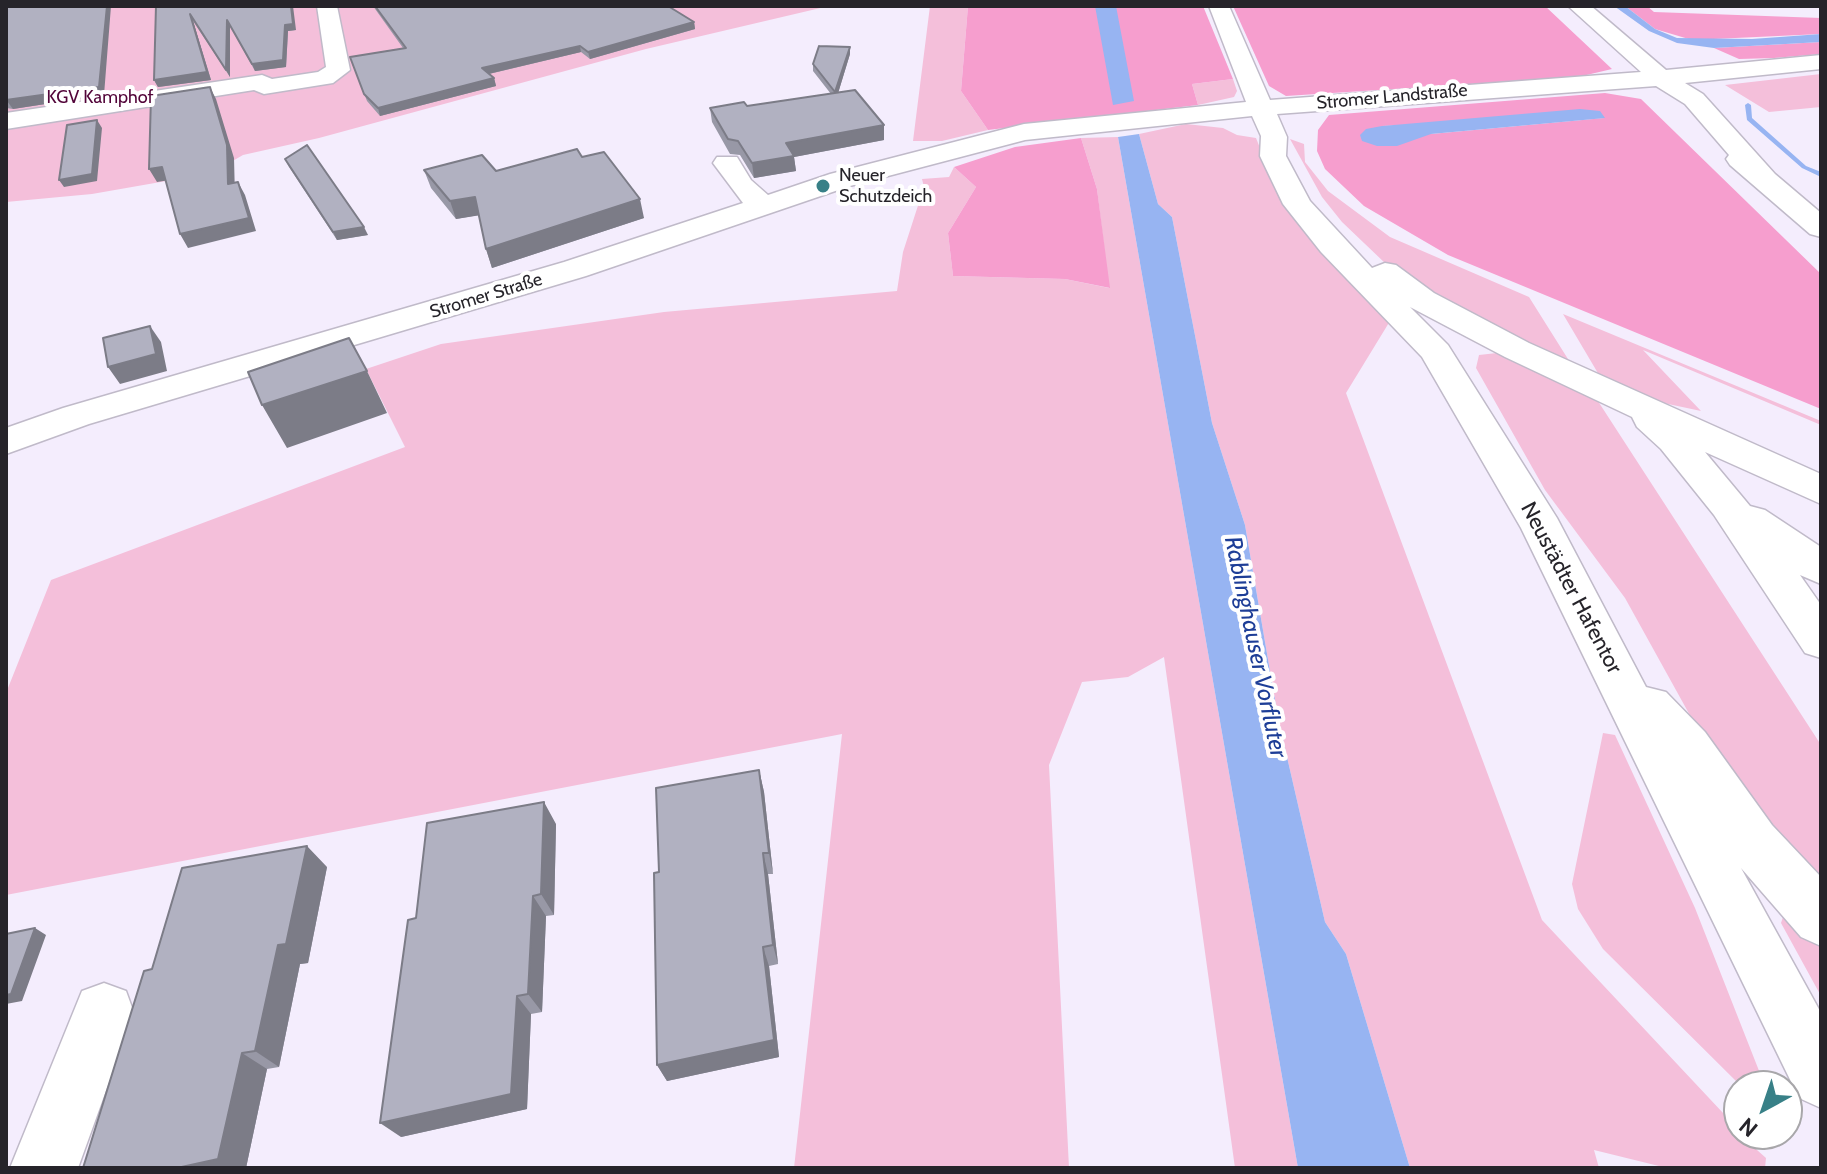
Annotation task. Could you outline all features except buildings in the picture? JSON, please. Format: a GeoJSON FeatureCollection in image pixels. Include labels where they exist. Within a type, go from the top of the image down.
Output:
{"type":"FeatureCollection","features":[{"type":"Feature","properties":{"kind":"street"},"geometry":{"type":"LineString","coordinates":[[6,121],[262,82],[264,87],[325,78],[338,70],[327,6]]}},
{"type":"Feature","properties":{"kind":"street","name":"Neustädter Hafentor"},"geometry":{"type":"LineString","coordinates":[[1219,6],[1274,137],[1295,159],[1319,203],[1339,230],[1361,251],[1422,300],[1517,350],[1821,490]]}},
{"type":"Feature","properties":{"kind":"street"},"geometry":{"type":"LineString","coordinates":[[1578,6],[1661,78],[1680,107],[1821,228]]}},
{"type":"Feature","properties":{"kind":"street"},"geometry":{"type":"LineString","coordinates":[[1620,42],[1744,70]]}},
{"type":"Feature","properties":{"kind":"street","name":"Stromer Landstraße"},"geometry":{"type":"LineString","coordinates":[[965,145],[1094,123],[1661,78],[1821,62]]}},
{"type":"Feature","properties":{"kind":"street","name":"Neustädter Hafentor"},"geometry":{"type":"LineString","coordinates":[[1274,137],[1273,156],[1297,204],[1332,246],[1436,352],[1542,528],[1721,886],[1821,1076]]}},
{"type":"Feature","properties":{"kind":"street","name":"Stromer Straße"},"geometry":{"type":"LineString","coordinates":[[6,442],[76,416],[562,273],[763,206],[965,145]]}},
{"type":"Feature","properties":{"kind":"street"},"geometry":{"type":"LineString","coordinates":[[727,163],[741,185],[763,206]]}},
{"type":"Feature","properties":{"kind":"street"},"geometry":{"type":"LineString","coordinates":[[1436,352],[1468,343],[1517,350]]}},
{"type":"Feature","properties":{"kind":"street"},"geometry":{"type":"LineString","coordinates":[[1627,399],[1674,440],[1728,505],[1821,640]]}},
{"type":"Feature","properties":{"kind":"street"},"geometry":{"type":"LineString","coordinates":[[1728,505],[1821,568]]}},
{"type":"Feature","properties":{"kind":"street"},"geometry":{"type":"LineString","coordinates":[[1614,669],[1687,747],[1753,842],[1821,918]]}},
{"type":"Feature","properties":{"kind":"street"},"geometry":{"type":"LineString","coordinates":[[44,1168],[104,1013]]}},
{"type":"Feature","properties":{"kind":"green space","name":"KGV Kamphof"},"geometry":{"type":"Polygon","coordinates":[[[6,6],[829,6],[646,49],[319,138],[243,155],[212,173],[92,194],[6,202],[6,6]]]}},
{"type":"Feature","properties":{"kind":"green space"},"geometry":{"type":"Polygon","coordinates":[[[930,6],[968,6],[961,91],[988,130],[942,141],[913,141],[930,6]]]}},
{"type":"Feature","properties":{"kind":"green space"},"geometry":{"type":"Polygon","coordinates":[[[1821,74],[1821,107],[1769,112],[1725,85],[1821,74]]]}},
{"type":"Feature","properties":{"kind":"green space"},"geometry":{"type":"Polygon","coordinates":[[[1233,79],[1237,91],[1234,97],[1198,105],[1192,84],[1233,79]]]}},
{"type":"Feature","properties":{"kind":"green space"},"geometry":{"type":"Polygon","coordinates":[[[1186,124],[1223,128],[1237,135],[1256,138],[1270,173],[1390,321],[1346,393],[1542,920],[1723,1113],[1723,1150],[1757,1150],[1766,1158],[1765,1168],[1667,1168],[1594,1150],[1599,1168],[1410,1168],[1346,954],[1325,922],[1278,718],[1245,525],[1212,423],[1172,217],[1158,204],[1139,134],[1186,124]]]}},
{"type":"Feature","properties":{"kind":"green space"},"geometry":{"type":"Polygon","coordinates":[[[1118,137],[1298,1168],[1235,1168],[1164,657],[1128,677],[1082,682],[1049,765],[1069,1168],[794,1168],[842,734],[6,895],[6,693],[51,580],[405,447],[366,369],[441,344],[664,312],[897,291],[903,252],[924,187],[922,179],[949,177],[954,167],[976,187],[948,233],[953,276],[1065,279],[1109,288],[1097,189],[1081,138],[1118,137]]]}},
{"type":"Feature","properties":{"kind":"green space"},"geometry":{"type":"Polygon","coordinates":[[[1290,139],[1304,144],[1305,162],[1328,191],[1390,237],[1529,297],[1573,367],[1408,285],[1342,222],[1322,197],[1290,139]]]}},
{"type":"Feature","properties":{"kind":"green space"},"geometry":{"type":"Polygon","coordinates":[[[1563,314],[1821,421],[1821,425],[1643,350],[1701,411],[1640,398],[1602,380],[1563,314]]]}},
{"type":"Feature","properties":{"kind":"green space"},"geometry":{"type":"Polygon","coordinates":[[[1497,353],[1594,395],[1821,745],[1821,899],[1718,766],[1625,598],[1545,490],[1476,368],[1479,355],[1497,353]]]}},
{"type":"Feature","properties":{"kind":"green space"},"geometry":{"type":"Polygon","coordinates":[[[1603,733],[1615,735],[1695,908],[1759,1070],[1725,1070],[1603,949],[1578,909],[1572,884],[1603,733]]]}},
{"type":"Feature","properties":{"kind":"green space"},"geometry":{"type":"Polygon","coordinates":[[[1784,914],[1795,917],[1821,946],[1821,996],[1781,923],[1784,914]]]}},
{"type":"Feature","properties":{"kind":"shaded area"},"geometry":{"type":"Polygon","coordinates":[[[968,6],[1203,6],[1233,79],[1192,84],[1198,105],[988,130],[961,91],[968,6]]]}},
{"type":"Feature","properties":{"kind":"shaded area"},"geometry":{"type":"Polygon","coordinates":[[[1233,6],[1545,6],[1612,69],[1578,77],[1286,96],[1269,86],[1233,6]]]}},
{"type":"Feature","properties":{"kind":"shaded area"},"geometry":{"type":"Polygon","coordinates":[[[1625,6],[1647,6],[1654,12],[1821,18],[1821,34],[1692,40],[1655,29],[1625,6]]]}},
{"type":"Feature","properties":{"kind":"shaded area"},"geometry":{"type":"Polygon","coordinates":[[[1821,42],[1821,54],[1774,58],[1739,59],[1714,48],[1821,42]]]}},
{"type":"Feature","properties":{"kind":"shaded area"},"geometry":{"type":"Polygon","coordinates":[[[1605,93],[1641,99],[1821,274],[1821,409],[1448,255],[1364,206],[1325,169],[1317,151],[1318,130],[1329,115],[1605,93]],[[1604,118],[1382,126],[1431,134],[1604,118]]]}},
{"type":"Feature","properties":{"kind":"shaded area"},"geometry":{"type":"Polygon","coordinates":[[[1081,138],[1097,189],[1110,288],[1065,279],[953,276],[948,233],[976,187],[954,167],[1015,147],[1081,138]]]}},
{"type":"Feature","properties":{"kind":"water"},"geometry":{"type":"Polygon","coordinates":[[[1095,6],[1116,6],[1134,101],[1113,105],[1095,6]]]}},
{"type":"Feature","properties":{"kind":"water"},"geometry":{"type":"Polygon","coordinates":[[[1614,6],[1625,6],[1655,29],[1677,38],[1752,39],[1821,34],[1821,42],[1714,48],[1677,43],[1649,31],[1614,6]]]}},
{"type":"Feature","properties":{"kind":"water"},"geometry":{"type":"Polygon","coordinates":[[[1580,109],[1600,111],[1605,118],[1431,134],[1397,146],[1377,146],[1362,141],[1360,135],[1366,129],[1382,126],[1580,109]]]}},
{"type":"Feature","properties":{"kind":"water","name":"Rablinghauser Vorfluter"},"geometry":{"type":"Polygon","coordinates":[[[1139,134],[1158,204],[1172,217],[1212,423],[1245,525],[1278,718],[1325,922],[1346,954],[1410,1168],[1298,1168],[1118,137],[1139,134]]]}},
{"type":"Feature","properties":{"kind":"waterway"},"geometry":{"type":"LineString","coordinates":[[1748,105],[1749,119],[1804,167],[1821,175]]}},
{"type":"Feature","properties":{"kind":"place","name":"Neuer Schutzdeich"},"geometry":{"type":"Point","coordinates":[823,186]}}]}
